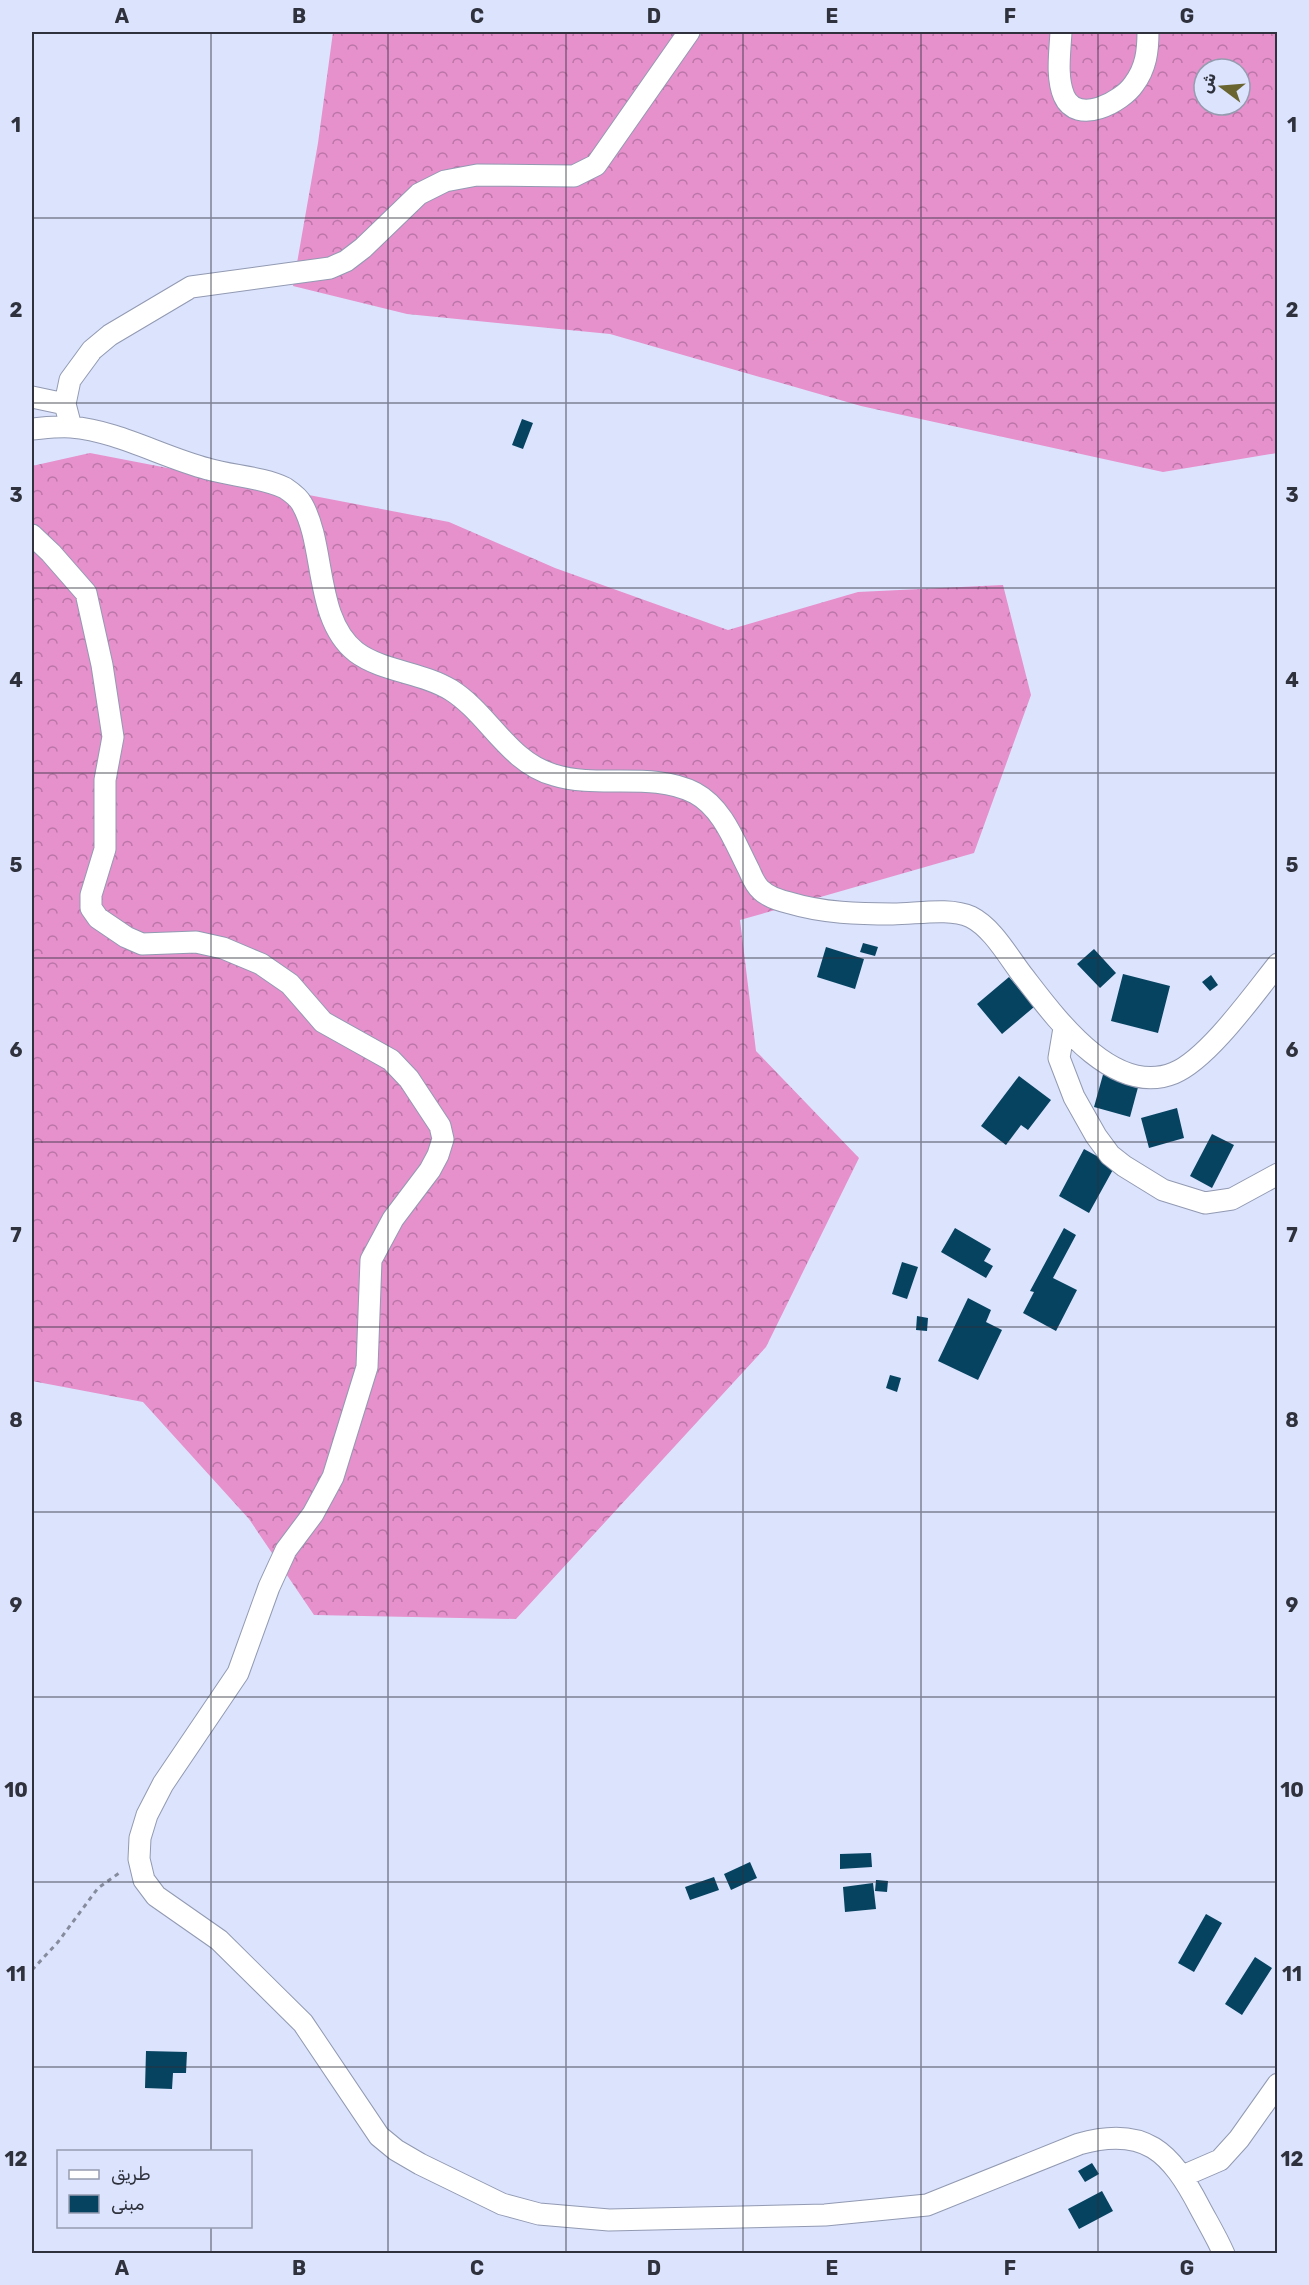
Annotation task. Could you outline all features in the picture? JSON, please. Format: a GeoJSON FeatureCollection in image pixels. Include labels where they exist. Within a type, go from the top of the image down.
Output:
{"type":"FeatureCollection","features":[{"type":"Feature","properties":{"kind":"street"},"geometry":{"type":"LineString","coordinates":[[71,427],[65,404],[70,380],[92,350],[110,335],[191,287],[330,268],[346,261],[363,248],[419,194],[458,177],[574,176],[596,165],[689,32]]}},
{"type":"Feature","properties":{"kind":"street"},"geometry":{"type":"LineString","coordinates":[[1061,32],[1060,73],[1065,98],[1073,106],[1084,109],[1102,109],[1122,97],[1134,86],[1148,56],[1148,32]]}},
{"type":"Feature","properties":{"kind":"street"},"geometry":{"type":"LineString","coordinates":[[32,397],[65,404]]}},
{"type":"Feature","properties":{"kind":"street"},"geometry":{"type":"LineString","coordinates":[[32,429],[71,427],[119,438],[169,458],[289,490],[303,505],[325,596],[340,634],[357,652],[369,660],[448,688],[460,697],[511,750],[532,766],[550,775],[578,781],[664,783],[698,794],[718,813],[760,890],[777,899],[829,912],[949,913],[969,916],[987,930],[1064,1028],[1092,1053],[1125,1071],[1157,1077],[1176,1073],[1220,1035],[1278,964]]}},
{"type":"Feature","properties":{"kind":"street"},"geometry":{"type":"LineString","coordinates":[[32,535],[86,593],[93,619],[112,726],[113,737],[104,791],[105,849],[94,881],[92,908],[107,926],[142,944],[196,942],[223,948],[261,964],[290,984],[323,1022],[391,1060],[409,1079],[430,1109],[440,1126],[443,1139],[430,1170],[393,1219],[371,1260],[367,1367],[333,1477],[313,1514],[286,1550],[269,1587],[238,1672],[163,1784],[147,1815],[140,1839],[139,1859],[144,1880],[156,1896],[219,1940],[303,2023],[379,2136],[396,2150],[420,2164],[502,2204],[539,2214],[609,2220],[825,2215],[927,2205],[1008,2171],[1105,2137],[1139,2140],[1160,2152],[1183,2176],[1224,2253]]}},
{"type":"Feature","properties":{"kind":"street"},"geometry":{"type":"LineString","coordinates":[[1064,1028],[1059,1058],[1074,1097],[1096,1136],[1110,1155],[1124,1166],[1163,1190],[1205,1203],[1232,1199],[1278,1174]]}},
{"type":"Feature","properties":{"kind":"street"},"geometry":{"type":"LineString","coordinates":[[1183,2176],[1220,2160],[1239,2139],[1278,2084]]}},
{"type":"Feature","properties":{"kind":"path"},"geometry":{"type":"LineString","coordinates":[[32,1970],[58,1942],[98,1888],[139,1859]]}},
{"type":"Feature","properties":{"kind":"green space"},"geometry":{"type":"Polygon","coordinates":[[[333,32],[1277,32],[1277,453],[1163,472],[861,406],[610,334],[407,314],[293,286],[318,143],[333,32]]]}},
{"type":"Feature","properties":{"kind":"green space"},"geometry":{"type":"Polygon","coordinates":[[[90,453],[449,522],[555,568],[728,630],[858,592],[1003,585],[1031,695],[974,853],[740,920],[756,1051],[859,1158],[766,1347],[516,1619],[314,1615],[249,1519],[143,1402],[32,1381],[32,466],[90,453]]]}},
{"type":"Feature","properties":{"kind":"building"},"geometry":{"type":"Polygon","coordinates":[[[522,419],[533,423],[523,449],[512,445],[522,419]]]}},
{"type":"Feature","properties":{"kind":"building"},"geometry":{"type":"Polygon","coordinates":[[[863,943],[878,947],[875,956],[860,952],[863,943]]]}},
{"type":"Feature","properties":{"kind":"building"},"geometry":{"type":"Polygon","coordinates":[[[826,947],[864,959],[855,989],[817,977],[826,947]]]}},
{"type":"Feature","properties":{"kind":"building"},"geometry":{"type":"Polygon","coordinates":[[[1094,949],[1116,973],[1100,988],[1077,964],[1094,949]]]}},
{"type":"Feature","properties":{"kind":"building"},"geometry":{"type":"Polygon","coordinates":[[[1123,974],[1170,986],[1158,1033],[1111,1021],[1123,974]]]}},
{"type":"Feature","properties":{"kind":"building"},"geometry":{"type":"Polygon","coordinates":[[[1211,975],[1218,985],[1210,991],[1202,982],[1211,975]]]}},
{"type":"Feature","properties":{"kind":"building"},"geometry":{"type":"Polygon","coordinates":[[[1009,977],[1034,1007],[1002,1034],[977,1004],[1009,977]]]}},
{"type":"Feature","properties":{"kind":"building"},"geometry":{"type":"Polygon","coordinates":[[[1104,1071],[1140,1080],[1130,1117],[1094,1107],[1104,1071]]]}},
{"type":"Feature","properties":{"kind":"building"},"geometry":{"type":"Polygon","coordinates":[[[1019,1076],[1051,1100],[1028,1130],[1021,1125],[1006,1145],[981,1126],[1019,1076]]]}},
{"type":"Feature","properties":{"kind":"building"},"geometry":{"type":"Polygon","coordinates":[[[1177,1108],[1184,1138],[1149,1148],[1141,1118],[1177,1108]]]}},
{"type":"Feature","properties":{"kind":"building"},"geometry":{"type":"Polygon","coordinates":[[[1212,1134],[1234,1145],[1212,1188],[1190,1176],[1212,1134]]]}},
{"type":"Feature","properties":{"kind":"building"},"geometry":{"type":"Polygon","coordinates":[[[1084,1149],[1115,1166],[1089,1213],[1059,1196],[1084,1149]]]}},
{"type":"Feature","properties":{"kind":"building"},"geometry":{"type":"Polygon","coordinates":[[[955,1228],[991,1249],[984,1261],[993,1266],[986,1278],[941,1252],[955,1228]]]}},
{"type":"Feature","properties":{"kind":"building"},"geometry":{"type":"Polygon","coordinates":[[[1064,1228],[1076,1235],[1053,1278],[1077,1290],[1056,1331],[1023,1313],[1034,1292],[1030,1291],[1064,1228]]]}},
{"type":"Feature","properties":{"kind":"building"},"geometry":{"type":"Polygon","coordinates":[[[902,1262],[918,1267],[907,1299],[892,1294],[902,1262]]]}},
{"type":"Feature","properties":{"kind":"building"},"geometry":{"type":"Polygon","coordinates":[[[968,1298],[991,1310],[986,1322],[1002,1330],[978,1380],[938,1361],[968,1298]]]}},
{"type":"Feature","properties":{"kind":"building"},"geometry":{"type":"Polygon","coordinates":[[[917,1316],[928,1318],[927,1331],[916,1330],[917,1316]]]}},
{"type":"Feature","properties":{"kind":"building"},"geometry":{"type":"Polygon","coordinates":[[[890,1375],[901,1378],[897,1392],[886,1388],[890,1375]]]}},
{"type":"Feature","properties":{"kind":"building"},"geometry":{"type":"Polygon","coordinates":[[[871,1853],[872,1867],[840,1869],[840,1854],[871,1853]]]}},
{"type":"Feature","properties":{"kind":"building"},"geometry":{"type":"Polygon","coordinates":[[[750,1862],[757,1878],[731,1890],[724,1874],[750,1862]]]}},
{"type":"Feature","properties":{"kind":"building"},"geometry":{"type":"Polygon","coordinates":[[[714,1877],[719,1890],[690,1900],[685,1887],[714,1877]]]}},
{"type":"Feature","properties":{"kind":"building"},"geometry":{"type":"Polygon","coordinates":[[[876,1880],[888,1881],[887,1892],[875,1891],[876,1880]]]}},
{"type":"Feature","properties":{"kind":"building"},"geometry":{"type":"Polygon","coordinates":[[[873,1883],[876,1909],[845,1912],[843,1887],[873,1883]]]}},
{"type":"Feature","properties":{"kind":"building"},"geometry":{"type":"Polygon","coordinates":[[[1206,1914],[1222,1923],[1194,1972],[1178,1963],[1206,1914]]]}},
{"type":"Feature","properties":{"kind":"building"},"geometry":{"type":"Polygon","coordinates":[[[1255,1957],[1272,1968],[1242,2015],[1225,2004],[1255,1957]]]}},
{"type":"Feature","properties":{"kind":"building"},"geometry":{"type":"Polygon","coordinates":[[[146,2051],[187,2052],[186,2073],[173,2073],[172,2089],[145,2088],[146,2051]]]}},
{"type":"Feature","properties":{"kind":"building"},"geometry":{"type":"Polygon","coordinates":[[[1092,2163],[1099,2174],[1085,2182],[1078,2171],[1092,2163]]]}},
{"type":"Feature","properties":{"kind":"building"},"geometry":{"type":"Polygon","coordinates":[[[1102,2191],[1113,2211],[1079,2229],[1068,2209],[1102,2191]]]}}]}
